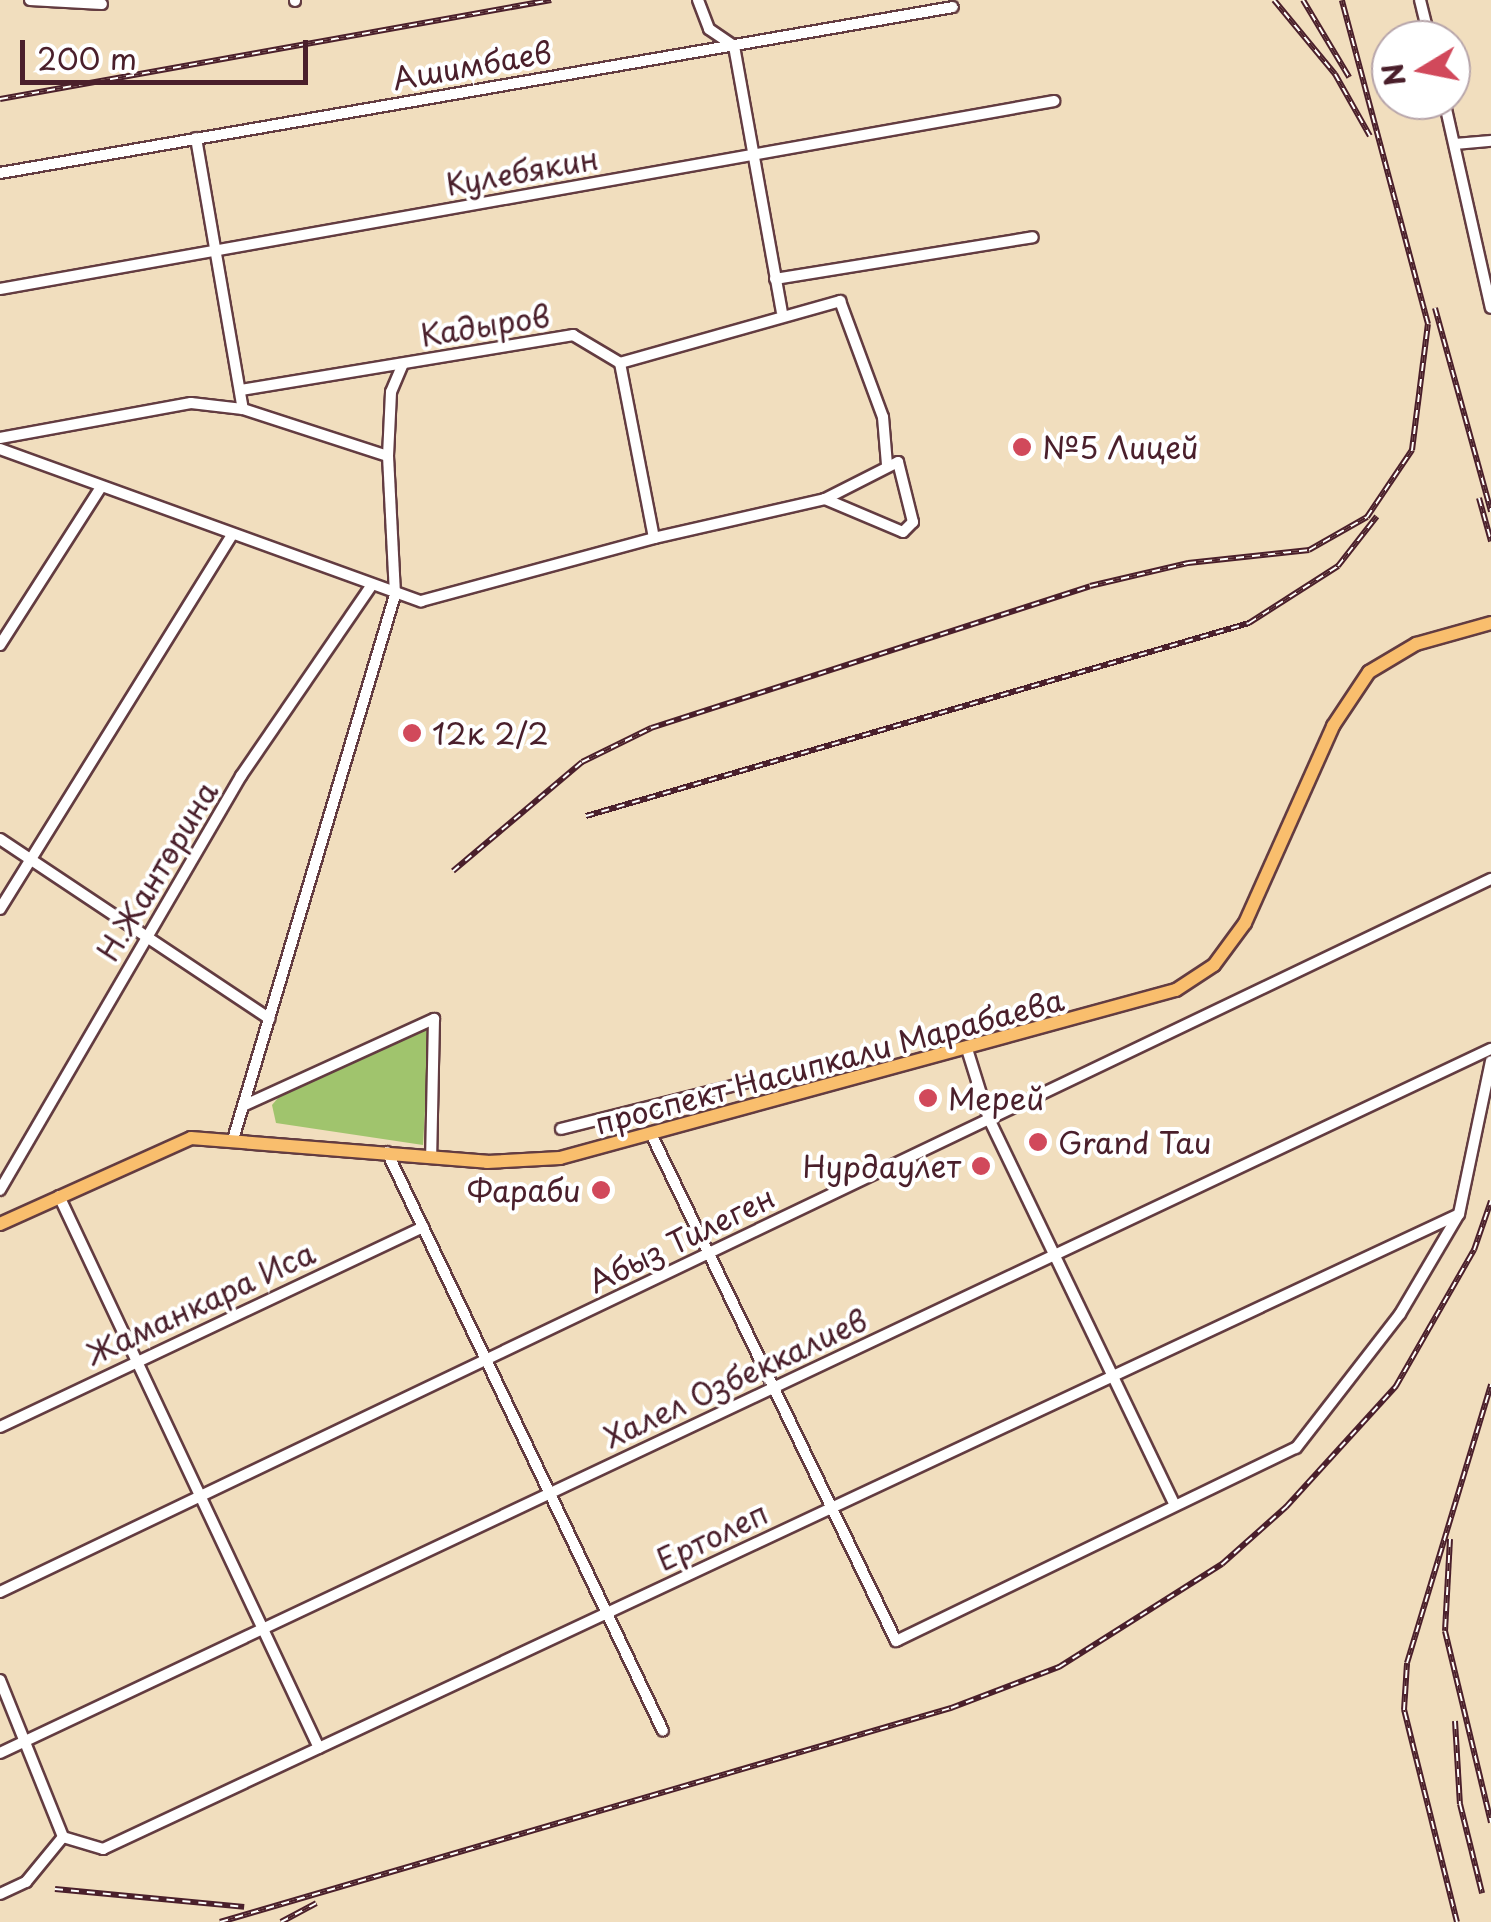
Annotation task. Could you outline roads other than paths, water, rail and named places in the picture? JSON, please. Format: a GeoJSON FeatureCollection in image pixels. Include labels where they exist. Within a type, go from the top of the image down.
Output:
{"type":"FeatureCollection","features":[{"type":"Feature","properties":{"kind":"main road","name":"проспект Насипкали Марабаева"},"geometry":{"type":"LineString","coordinates":[[0,1224],[174,1142],[234,1136],[431,1157],[532,1162],[652,1136],[968,1049],[1200,977],[1244,923],[1333,726],[1369,672],[1416,644],[1491,623]]}},
{"type":"Feature","properties":{"kind":"street"},"geometry":{"type":"LineString","coordinates":[[30,0],[102,4]]}},
{"type":"Feature","properties":{"kind":"street"},"geometry":{"type":"LineString","coordinates":[[698,0],[709,29],[734,46],[750,154],[782,312]]}},
{"type":"Feature","properties":{"kind":"street"},"geometry":{"type":"LineString","coordinates":[[1420,0],[1429,0]]}},
{"type":"Feature","properties":{"kind":"street","name":"Ашимбаев"},"geometry":{"type":"LineString","coordinates":[[0,173],[953,7]]}},
{"type":"Feature","properties":{"kind":"street","name":"Кулебякин"},"geometry":{"type":"LineString","coordinates":[[0,288],[1054,101]]}},
{"type":"Feature","properties":{"kind":"street"},"geometry":{"type":"LineString","coordinates":[[1449,120],[1491,308]]}},
{"type":"Feature","properties":{"kind":"street"},"geometry":{"type":"LineString","coordinates":[[196,138],[243,410]]}},
{"type":"Feature","properties":{"kind":"street"},"geometry":{"type":"LineString","coordinates":[[1455,144],[1491,141]]}},
{"type":"Feature","properties":{"kind":"street"},"geometry":{"type":"LineString","coordinates":[[775,279],[1032,237]]}},
{"type":"Feature","properties":{"kind":"street"},"geometry":{"type":"LineString","coordinates":[[654,538],[620,364],[782,312],[840,300],[884,418],[888,465]]}},
{"type":"Feature","properties":{"kind":"street","name":"Кадыров"},"geometry":{"type":"LineString","coordinates":[[241,390],[573,335],[620,364]]}},
{"type":"Feature","properties":{"kind":"street"},"geometry":{"type":"LineString","coordinates":[[234,1136],[395,596],[388,456],[391,392],[403,364]]}},
{"type":"Feature","properties":{"kind":"street"},"geometry":{"type":"LineString","coordinates":[[0,438],[161,406],[243,410],[388,456]]}},
{"type":"Feature","properties":{"kind":"street"},"geometry":{"type":"LineString","coordinates":[[0,450],[395,596],[420,601],[654,538],[826,499],[898,462],[910,529],[826,499]]}},
{"type":"Feature","properties":{"kind":"street"},"geometry":{"type":"LineString","coordinates":[[0,645],[101,487]]}},
{"type":"Feature","properties":{"kind":"street"},"geometry":{"type":"LineString","coordinates":[[0,909],[232,535]]}},
{"type":"Feature","properties":{"kind":"street","name":"Н.Жантөрина"},"geometry":{"type":"LineString","coordinates":[[0,1190],[146,936],[371,586]]}},
{"type":"Feature","properties":{"kind":"street"},"geometry":{"type":"LineString","coordinates":[[0,839],[270,1020]]}},
{"type":"Feature","properties":{"kind":"street","name":"Абыз Тилеген"},"geometry":{"type":"LineString","coordinates":[[0,1592],[1491,879]]}},
{"type":"Feature","properties":{"kind":"street"},"geometry":{"type":"LineString","coordinates":[[245,1105],[434,1019],[431,1157]]}},
{"type":"Feature","properties":{"kind":"street"},"geometry":{"type":"LineString","coordinates":[[968,1049],[988,1119],[1175,1506]]}},
{"type":"Feature","properties":{"kind":"street","name":"Халел Озбеккалиев"},"geometry":{"type":"LineString","coordinates":[[0,1753],[1491,1049]]}},
{"type":"Feature","properties":{"kind":"street"},"geometry":{"type":"LineString","coordinates":[[652,1136],[896,1641],[1296,1448],[1400,1314],[1459,1214],[1491,1061]]}},
{"type":"Feature","properties":{"kind":"street"},"geometry":{"type":"LineString","coordinates":[[561,1129],[748,1082]]}},
{"type":"Feature","properties":{"kind":"street"},"geometry":{"type":"LineString","coordinates":[[387,1152],[663,1731]]}},
{"type":"Feature","properties":{"kind":"street"},"geometry":{"type":"LineString","coordinates":[[60,1196],[318,1748]]}},
{"type":"Feature","properties":{"kind":"street","name":"Ертолеп"},"geometry":{"type":"LineString","coordinates":[[63,1837],[103,1849],[1459,1214]]}},
{"type":"Feature","properties":{"kind":"street","name":"Жаманкара Иса"},"geometry":{"type":"LineString","coordinates":[[0,1426],[423,1227]]}},
{"type":"Feature","properties":{"kind":"street"},"geometry":{"type":"LineString","coordinates":[[0,1680],[63,1837],[26,1882],[0,1894]]}},
{"type":"Feature","properties":{"kind":"railway"},"geometry":{"type":"LineString","coordinates":[[0,99],[551,0]]}},
{"type":"Feature","properties":{"kind":"railway"},"geometry":{"type":"LineString","coordinates":[[1274,0],[1335,74],[1370,136]]}},
{"type":"Feature","properties":{"kind":"railway"},"geometry":{"type":"LineString","coordinates":[[1303,0],[1349,77]]}},
{"type":"Feature","properties":{"kind":"railway"},"geometry":{"type":"LineString","coordinates":[[453,871],[582,762],[651,728],[1090,586],[1188,563],[1309,550],[1367,517],[1412,450],[1428,324],[1342,0]]}},
{"type":"Feature","properties":{"kind":"railway"},"geometry":{"type":"LineString","coordinates":[[1435,308],[1491,511]]}},
{"type":"Feature","properties":{"kind":"railway"},"geometry":{"type":"LineString","coordinates":[[1479,498],[1491,541]]}},
{"type":"Feature","properties":{"kind":"railway"},"geometry":{"type":"LineString","coordinates":[[586,816],[1249,623],[1338,566],[1377,516]]}},
{"type":"Feature","properties":{"kind":"railway"},"geometry":{"type":"LineString","coordinates":[[220,1922],[951,1708],[1059,1667],[1222,1564],[1286,1507],[1396,1386],[1474,1250],[1491,1201]]}},
{"type":"Feature","properties":{"kind":"railway"},"geometry":{"type":"LineString","coordinates":[[1457,1922],[1404,1710],[1407,1663],[1491,1384]]}},
{"type":"Feature","properties":{"kind":"railway"},"geometry":{"type":"LineString","coordinates":[[1450,1539],[1445,1631],[1491,1823]]}},
{"type":"Feature","properties":{"kind":"railway"},"geometry":{"type":"LineString","coordinates":[[1455,1721],[1460,1804],[1482,1893]]}},
{"type":"Feature","properties":{"kind":"railway"},"geometry":{"type":"LineString","coordinates":[[55,1889],[244,1907]]}},
{"type":"Feature","properties":{"kind":"railway"},"geometry":{"type":"LineString","coordinates":[[281,1922],[316,1903]]}},
{"type":"Feature","properties":{"kind":"place","name":"№5 Лицей"},"geometry":{"type":"Point","coordinates":[1022,447]}},
{"type":"Feature","properties":{"kind":"place","name":"12к 2/2"},"geometry":{"type":"Point","coordinates":[412,733]}},
{"type":"Feature","properties":{"kind":"place","name":"Мерей"},"geometry":{"type":"Point","coordinates":[928,1098]}},
{"type":"Feature","properties":{"kind":"place","name":"Grand Tau"},"geometry":{"type":"Point","coordinates":[1038,1142]}},
{"type":"Feature","properties":{"kind":"place","name":"Нурдаулет"},"geometry":{"type":"Point","coordinates":[981,1166]}},
{"type":"Feature","properties":{"kind":"place","name":"Фараби"},"geometry":{"type":"Point","coordinates":[601,1190]}}]}
